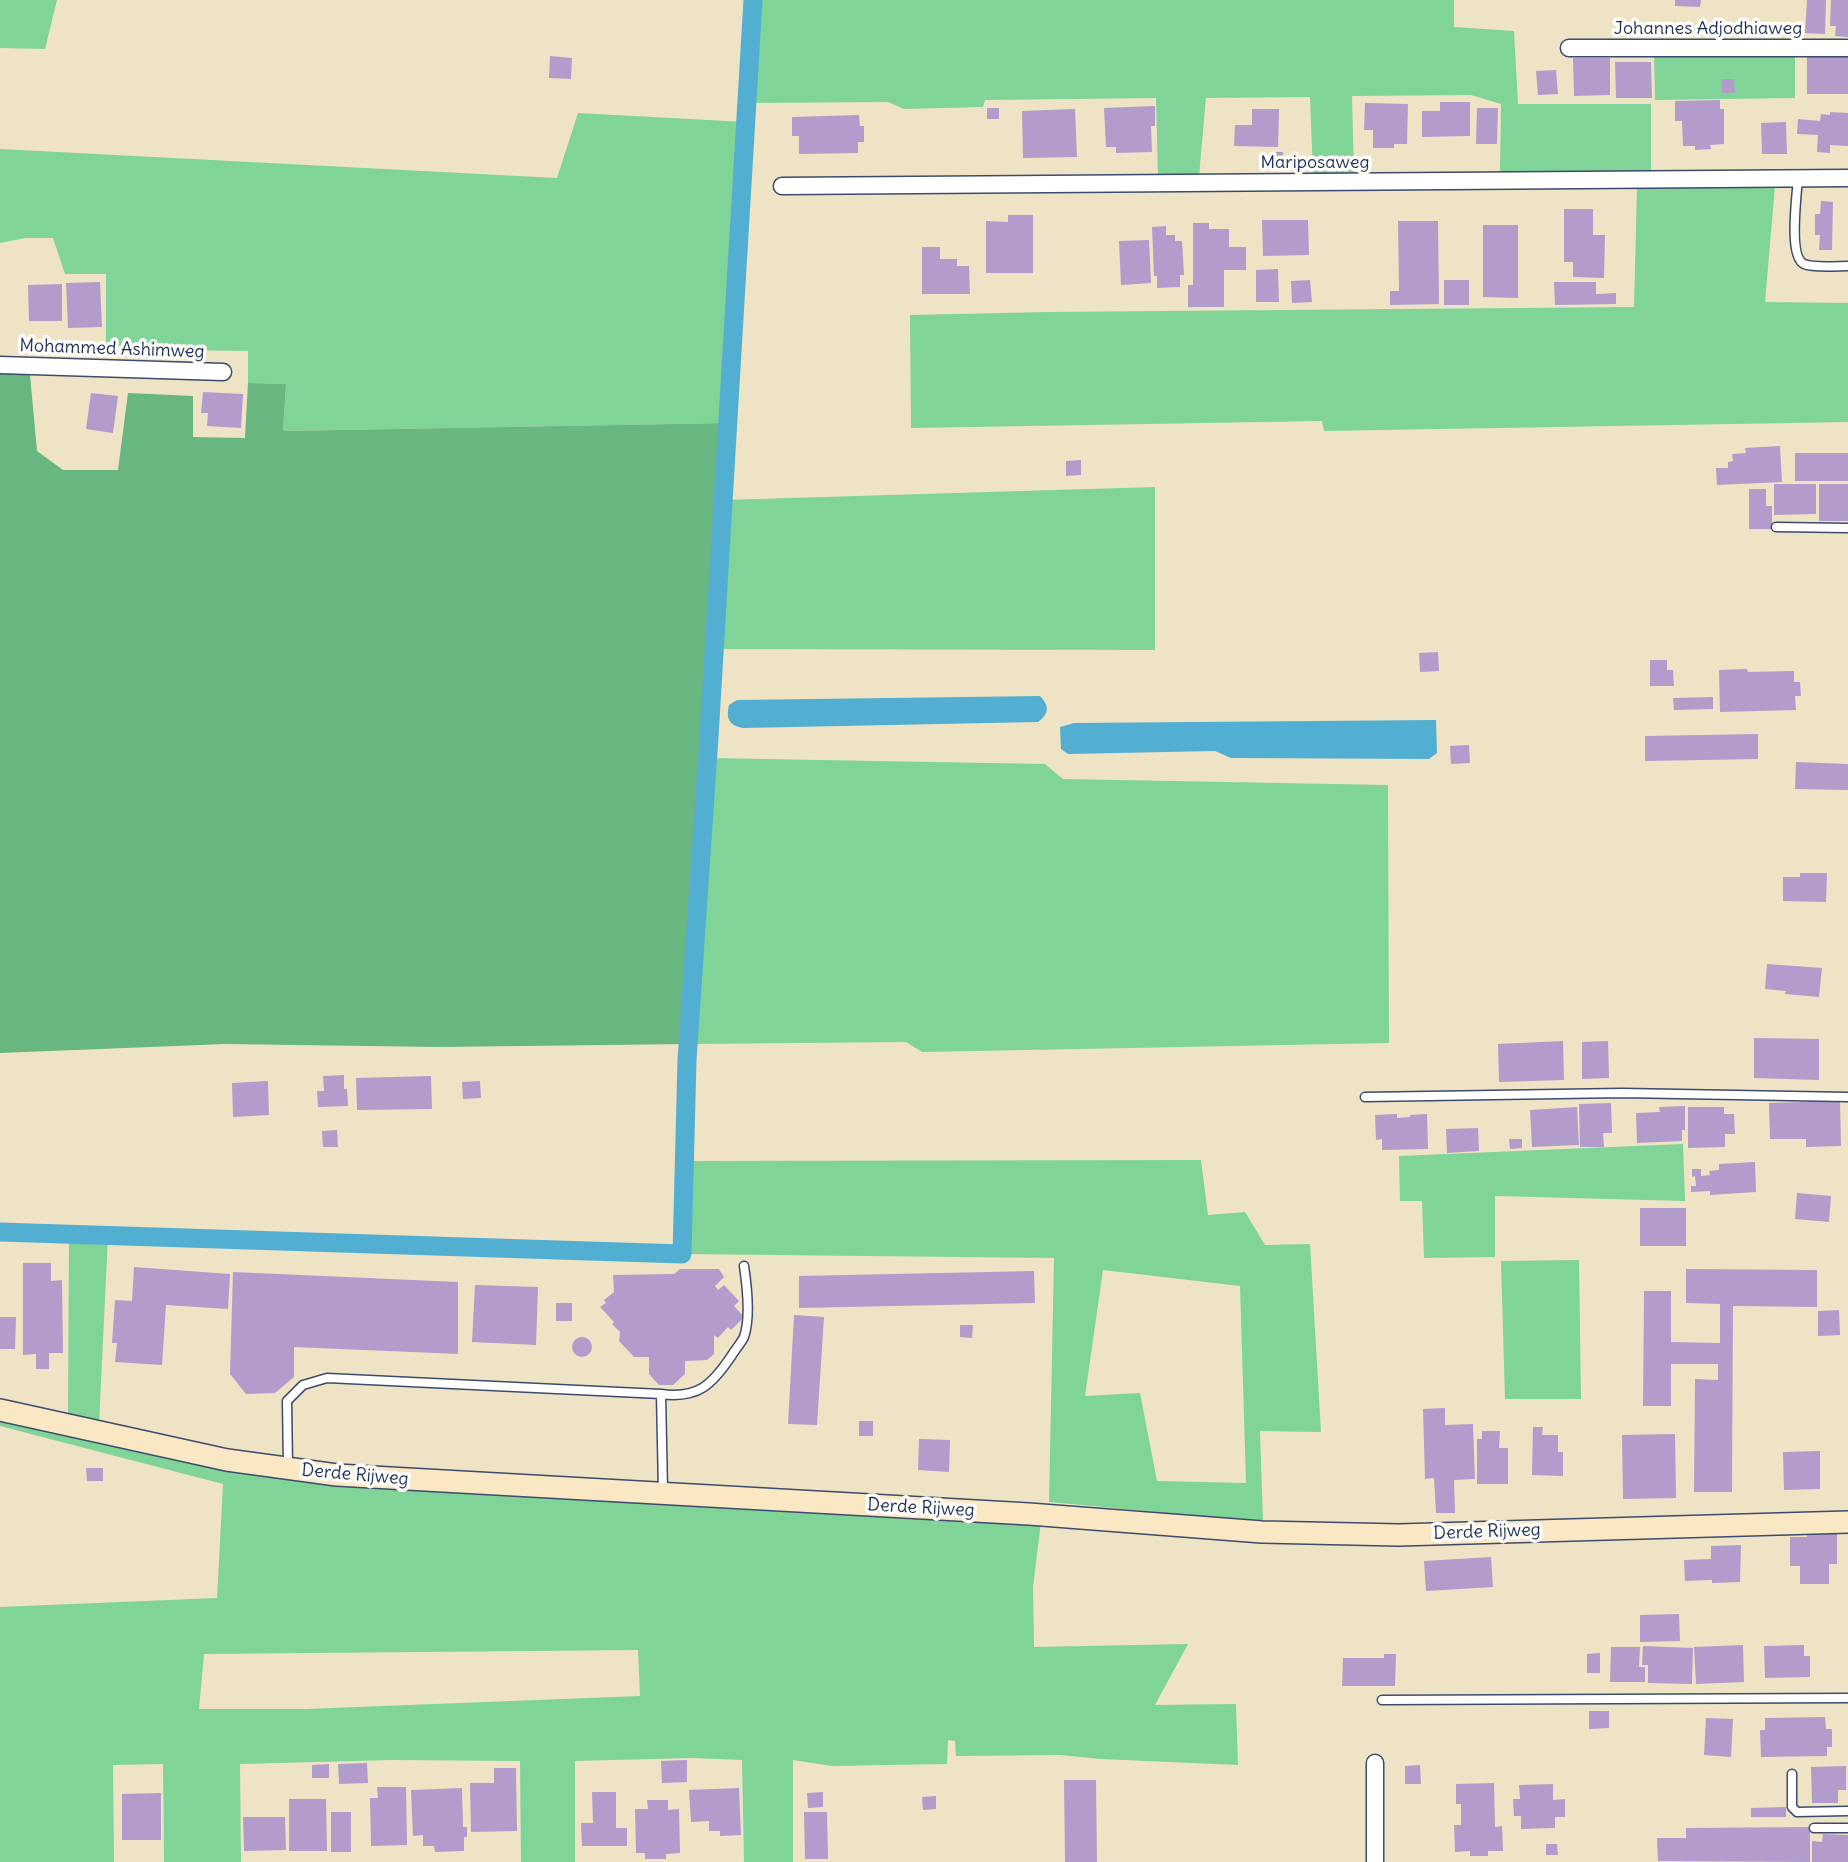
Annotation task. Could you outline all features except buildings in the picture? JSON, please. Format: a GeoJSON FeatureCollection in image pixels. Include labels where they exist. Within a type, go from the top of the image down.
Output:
{"type":"FeatureCollection","features":[{"type":"Feature","properties":{"kind":"street","name":"Johannes Adjodhiaweg"},"geometry":{"type":"LineString","coordinates":[[1569,48],[1848,48]]}},
{"type":"Feature","properties":{"kind":"street","name":"Mariposaweg"},"geometry":{"type":"LineString","coordinates":[[782,186],[1848,178]]}},
{"type":"Feature","properties":{"kind":"street","name":"Mohammed Ashimweg"},"geometry":{"type":"LineString","coordinates":[[0,365],[223,372]]}},
{"type":"Feature","properties":{"kind":"street","name":"Derde Rijweg"},"geometry":{"type":"LineString","coordinates":[[0,1410],[227,1460],[337,1475],[1029,1514],[1262,1532],[1399,1535],[1848,1522]]}},
{"type":"Feature","properties":{"kind":"street"},"geometry":{"type":"LineString","coordinates":[[1375,1763],[1376,1862]]}},
{"type":"Feature","properties":{"kind":"lane"},"geometry":{"type":"LineString","coordinates":[[1798,178],[1795,242],[1799,260],[1805,265],[1848,266]]}},
{"type":"Feature","properties":{"kind":"lane"},"geometry":{"type":"LineString","coordinates":[[1776,527],[1848,528]]}},
{"type":"Feature","properties":{"kind":"lane"},"geometry":{"type":"LineString","coordinates":[[1365,1097],[1622,1093],[1848,1097]]}},
{"type":"Feature","properties":{"kind":"lane"},"geometry":{"type":"LineString","coordinates":[[288,1469],[288,1401],[303,1385],[327,1378],[677,1396],[691,1394],[709,1385],[744,1337],[748,1304],[744,1266]]}},
{"type":"Feature","properties":{"kind":"lane"},"geometry":{"type":"LineString","coordinates":[[661,1394],[663,1494]]}},
{"type":"Feature","properties":{"kind":"lane"},"geometry":{"type":"LineString","coordinates":[[1382,1700],[1848,1698]]}},
{"type":"Feature","properties":{"kind":"lane"},"geometry":{"type":"LineString","coordinates":[[1791,1774],[1792,1807],[1797,1812],[1848,1811]]}},
{"type":"Feature","properties":{"kind":"lane"},"geometry":{"type":"LineString","coordinates":[[1814,1828],[1848,1828]]}},
{"type":"Feature","properties":{"kind":"green space"},"geometry":{"type":"Polygon","coordinates":[[[0,0],[57,0],[45,49],[0,48],[0,0]]]}},
{"type":"Feature","properties":{"kind":"green space"},"geometry":{"type":"Polygon","coordinates":[[[753,0],[1454,0],[1454,27],[1514,31],[1518,104],[1651,104],[1651,171],[1500,172],[1501,104],[1471,95],[1352,96],[1354,173],[1313,174],[1310,97],[1206,98],[1199,176],[1158,177],[1156,98],[985,100],[983,107],[904,109],[888,102],[746,103],[753,0]]]}},
{"type":"Feature","properties":{"kind":"green space"},"geometry":{"type":"Polygon","coordinates":[[[1654,54],[1795,55],[1795,98],[1655,100],[1654,54]]]}},
{"type":"Feature","properties":{"kind":"green space"},"geometry":{"type":"Polygon","coordinates":[[[578,113],[745,122],[729,423],[283,431],[286,384],[248,383],[248,351],[106,349],[106,274],[65,274],[53,238],[26,238],[0,243],[0,149],[557,178],[578,113]]]}},
{"type":"Feature","properties":{"kind":"green space"},"geometry":{"type":"Polygon","coordinates":[[[1775,186],[1765,302],[1848,303],[1848,422],[1324,431],[1322,421],[911,428],[910,315],[1634,307],[1637,187],[1775,186]]]}},
{"type":"Feature","properties":{"kind":"green space"},"geometry":{"type":"Polygon","coordinates":[[[0,373],[30,375],[37,451],[63,470],[118,470],[128,393],[193,396],[193,437],[245,438],[248,383],[286,384],[283,431],[729,423],[688,1044],[439,1047],[225,1044],[0,1053],[0,373]]]}},
{"type":"Feature","properties":{"kind":"green space"},"geometry":{"type":"Polygon","coordinates":[[[1155,487],[1155,650],[715,649],[724,500],[1155,487]]]}},
{"type":"Feature","properties":{"kind":"green space"},"geometry":{"type":"Polygon","coordinates":[[[708,758],[1045,764],[1063,779],[1388,785],[1389,1043],[922,1052],[906,1042],[688,1044],[708,758]]]}},
{"type":"Feature","properties":{"kind":"green space"},"geometry":{"type":"Polygon","coordinates":[[[1683,1144],[1685,1201],[1495,1196],[1495,1257],[1424,1258],[1422,1201],[1400,1201],[1399,1156],[1683,1144]]]}},
{"type":"Feature","properties":{"kind":"green space"},"geometry":{"type":"Polygon","coordinates":[[[1201,1160],[1208,1215],[1245,1212],[1265,1245],[1310,1244],[1321,1432],[1260,1431],[1263,1522],[1049,1502],[1054,1258],[682,1254],[685,1161],[1201,1160]],[[1103,1270],[1085,1396],[1140,1393],[1157,1481],[1246,1483],[1240,1286],[1103,1270]]]}},
{"type":"Feature","properties":{"kind":"green space"},"geometry":{"type":"Polygon","coordinates":[[[69,1234],[108,1236],[99,1424],[68,1415],[69,1234]]]}},
{"type":"Feature","properties":{"kind":"green space"},"geometry":{"type":"Polygon","coordinates":[[[1579,1260],[1581,1399],[1505,1399],[1501,1261],[1579,1260]]]}},
{"type":"Feature","properties":{"kind":"green space"},"geometry":{"type":"Polygon","coordinates":[[[0,1418],[226,1467],[1041,1522],[1033,1587],[1034,1647],[1188,1644],[1155,1705],[1236,1704],[1238,1765],[1060,1755],[956,1756],[955,1741],[948,1740],[947,1764],[832,1766],[793,1760],[793,1862],[744,1862],[742,1760],[692,1758],[575,1761],[575,1862],[521,1862],[520,1761],[392,1760],[240,1764],[241,1862],[164,1862],[163,1764],[113,1765],[114,1862],[0,1862],[0,1607],[217,1598],[223,1484],[0,1426],[0,1418]],[[638,1650],[204,1654],[199,1709],[306,1709],[640,1696],[638,1650]]]}},
{"type":"Feature","properties":{"kind":"water"},"geometry":{"type":"Polygon","coordinates":[[[1040,696],[1047,710],[1038,722],[743,728],[731,723],[728,714],[729,705],[737,700],[1040,696]]]}},
{"type":"Feature","properties":{"kind":"water"},"geometry":{"type":"Polygon","coordinates":[[[1436,720],[1437,753],[1429,759],[1231,758],[1215,751],[1068,754],[1061,749],[1060,727],[1074,723],[1436,720]]]}},
{"type":"Feature","properties":{"kind":"waterway"},"geometry":{"type":"LineString","coordinates":[[0,1232],[682,1254],[687,1060],[753,0]]}}]}
